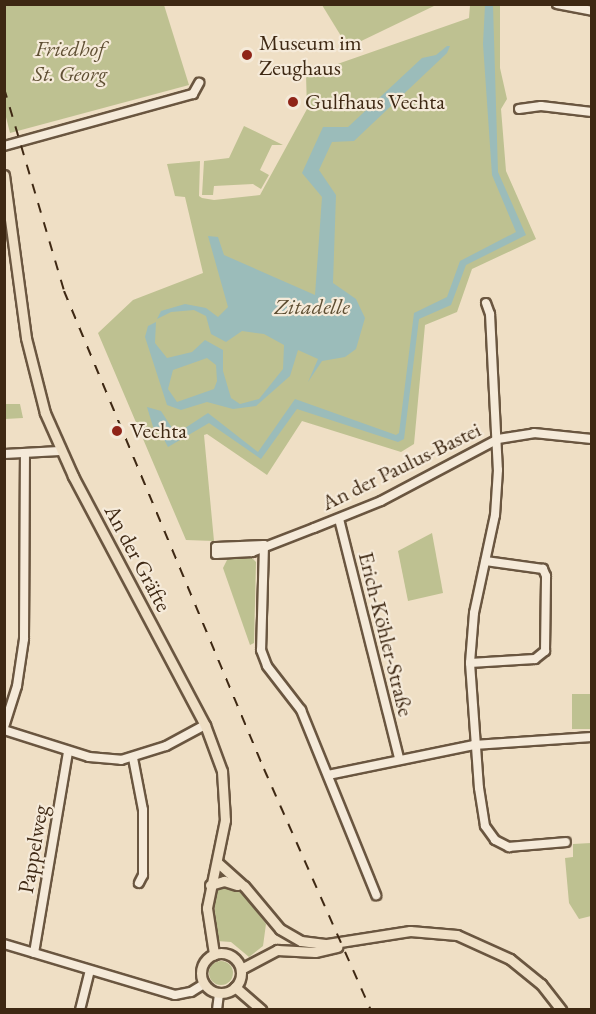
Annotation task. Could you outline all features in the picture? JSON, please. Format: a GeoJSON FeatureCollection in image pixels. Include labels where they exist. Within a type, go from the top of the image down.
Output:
{"type":"FeatureCollection","features":[{"type":"Feature","properties":{"kind":"main road","name":"An der Gräfte"},"geometry":{"type":"LineString","coordinates":[[4,175],[32,370],[60,451],[205,725],[224,788],[225,820],[210,885],[208,921],[214,954]]}},
{"type":"Feature","properties":{"kind":"main road"},"geometry":{"type":"LineString","coordinates":[[217,862],[251,895],[280,928],[301,941],[317,944],[426,930],[474,940],[510,959],[541,984],[561,1010]]}},
{"type":"Feature","properties":{"kind":"main road"},"geometry":{"type":"LineString","coordinates":[[210,885],[224,881],[251,895]]}},
{"type":"Feature","properties":{"kind":"main road"},"geometry":{"type":"LineString","coordinates":[[235,987],[241,969],[277,950],[315,952],[358,939]]}},
{"type":"Feature","properties":{"kind":"main road"},"geometry":{"type":"LineString","coordinates":[[235,987],[219,993],[204,984],[202,967],[214,954],[234,957],[241,969]]}},
{"type":"Feature","properties":{"kind":"main road"},"geometry":{"type":"LineString","coordinates":[[235,987],[261,1010]]}},
{"type":"Feature","properties":{"kind":"street"},"geometry":{"type":"LineString","coordinates":[[557,4],[591,11]]}},
{"type":"Feature","properties":{"kind":"street"},"geometry":{"type":"LineString","coordinates":[[4,146],[194,94],[198,83]]}},
{"type":"Feature","properties":{"kind":"street"},"geometry":{"type":"LineString","coordinates":[[519,109],[541,106],[591,112]]}},
{"type":"Feature","properties":{"kind":"street"},"geometry":{"type":"LineString","coordinates":[[486,303],[490,314],[498,439],[495,515],[474,613],[470,663],[474,745],[485,826],[495,840],[509,847],[566,842]]}},
{"type":"Feature","properties":{"kind":"street","name":"An der Paulus-Bastei"},"geometry":{"type":"LineString","coordinates":[[216,551],[264,545],[339,519],[381,501],[498,439],[534,433],[591,439]]}},
{"type":"Feature","properties":{"kind":"street"},"geometry":{"type":"LineString","coordinates":[[4,454],[25,455],[60,451]]}},
{"type":"Feature","properties":{"kind":"street"},"geometry":{"type":"LineString","coordinates":[[25,455],[24,639],[17,686],[4,729],[68,751],[104,760],[133,758],[205,725]]}},
{"type":"Feature","properties":{"kind":"street","name":"Erich-Köhler-Straße"},"geometry":{"type":"LineString","coordinates":[[339,519],[399,758]]}},
{"type":"Feature","properties":{"kind":"street"},"geometry":{"type":"LineString","coordinates":[[264,545],[261,650],[267,666],[301,710],[376,896]]}},
{"type":"Feature","properties":{"kind":"street"},"geometry":{"type":"LineString","coordinates":[[470,663],[535,658],[544,651],[546,576],[543,569],[486,561]]}},
{"type":"Feature","properties":{"kind":"street"},"geometry":{"type":"LineString","coordinates":[[328,776],[399,758],[474,745],[591,737]]}},
{"type":"Feature","properties":{"kind":"street","name":"Pappelweg"},"geometry":{"type":"LineString","coordinates":[[34,953],[68,751]]}},
{"type":"Feature","properties":{"kind":"street"},"geometry":{"type":"LineString","coordinates":[[133,758],[143,810],[143,875],[139,883]]}},
{"type":"Feature","properties":{"kind":"street"},"geometry":{"type":"LineString","coordinates":[[4,944],[175,995],[191,992],[204,984]]}},
{"type":"Feature","properties":{"kind":"street"},"geometry":{"type":"LineString","coordinates":[[80,1010],[90,970]]}},
{"type":"Feature","properties":{"kind":"street"},"geometry":{"type":"LineString","coordinates":[[217,1010],[219,993]]}},
{"type":"Feature","properties":{"kind":"green space","name":"Friedhof St. Georg"},"geometry":{"type":"Polygon","coordinates":[[[4,5],[164,5],[189,85],[10,133],[4,109],[4,5]]]}},
{"type":"Feature","properties":{"kind":"green space"},"geometry":{"type":"Polygon","coordinates":[[[322,5],[436,5],[355,44],[341,36],[322,5]]]}},
{"type":"Feature","properties":{"kind":"green space","name":"Zitadelle"},"geometry":{"type":"Polygon","coordinates":[[[470,5],[500,5],[500,68],[507,99],[501,109],[506,171],[536,239],[472,269],[457,312],[425,325],[414,444],[401,452],[302,421],[267,475],[207,434],[204,435],[214,541],[186,540],[98,333],[133,300],[203,273],[185,197],[175,196],[167,164],[200,161],[199,196],[202,198],[214,200],[260,195],[307,109],[306,75],[469,18],[470,5]]]}},
{"type":"Feature","properties":{"kind":"green space"},"geometry":{"type":"Polygon","coordinates":[[[244,126],[283,145],[272,145],[260,170],[269,175],[261,189],[253,184],[214,186],[213,195],[202,195],[204,161],[229,158],[244,126]]]}},
{"type":"Feature","properties":{"kind":"green space"},"geometry":{"type":"Polygon","coordinates":[[[5,404],[20,404],[23,418],[5,419],[5,404]]]}},
{"type":"Feature","properties":{"kind":"green space"},"geometry":{"type":"Polygon","coordinates":[[[432,533],[443,593],[408,601],[398,551],[432,533]]]}},
{"type":"Feature","properties":{"kind":"green space"},"geometry":{"type":"Polygon","coordinates":[[[251,557],[256,562],[254,643],[250,645],[223,568],[228,558],[251,557]]]}},
{"type":"Feature","properties":{"kind":"green space"},"geometry":{"type":"Polygon","coordinates":[[[572,694],[591,694],[591,729],[572,729],[572,694]]]}},
{"type":"Feature","properties":{"kind":"green space"},"geometry":{"type":"Polygon","coordinates":[[[591,843],[591,916],[579,919],[569,903],[565,858],[573,857],[573,844],[591,843]]]}},
{"type":"Feature","properties":{"kind":"green space"},"geometry":{"type":"Polygon","coordinates":[[[224,884],[243,894],[266,924],[263,946],[249,957],[231,942],[217,941],[214,896],[215,889],[224,884]]]}},
{"type":"Feature","properties":{"kind":"green space"},"geometry":{"type":"Polygon","coordinates":[[[221,961],[226,962],[232,968],[232,978],[226,984],[221,985],[216,984],[210,978],[209,973],[210,968],[216,962],[221,961]]]}},
{"type":"Feature","properties":{"kind":"water"},"geometry":{"type":"Polygon","coordinates":[[[485,5],[493,5],[498,172],[526,235],[466,265],[451,305],[419,319],[404,439],[398,442],[297,409],[261,459],[209,423],[168,447],[160,432],[154,430],[147,407],[161,411],[176,434],[208,413],[258,452],[295,399],[396,435],[399,433],[414,313],[447,297],[460,261],[516,232],[492,175],[483,44],[485,5]]]}},
{"type":"Feature","properties":{"kind":"water"},"geometry":{"type":"Polygon","coordinates":[[[450,46],[447,53],[354,141],[332,142],[319,170],[336,195],[333,283],[356,299],[365,318],[356,349],[345,357],[322,361],[308,382],[318,359],[298,350],[290,376],[256,406],[233,409],[207,402],[181,410],[167,405],[145,337],[148,326],[156,322],[155,343],[167,358],[192,352],[205,340],[223,350],[223,371],[231,398],[240,404],[259,399],[283,369],[284,345],[264,334],[242,331],[226,342],[211,334],[206,316],[194,310],[171,312],[157,319],[161,311],[185,304],[206,308],[218,317],[228,307],[208,236],[218,237],[224,255],[315,295],[322,197],[302,173],[323,127],[348,127],[422,58],[436,55],[450,46]],[[207,358],[173,370],[168,389],[177,402],[214,389],[217,381],[216,365],[207,358]]]}},
{"type":"Feature","properties":{"kind":"railway"},"geometry":{"type":"LineString","coordinates":[[4,88],[64,291],[264,769],[371,1010]]}},
{"type":"Feature","properties":{"kind":"place","name":"Museum im Zeughaus"},"geometry":{"type":"Point","coordinates":[247,55]}},
{"type":"Feature","properties":{"kind":"place","name":"Gulfhaus Vechta"},"geometry":{"type":"Point","coordinates":[293,102]}},
{"type":"Feature","properties":{"kind":"place","name":"Vechta"},"geometry":{"type":"Point","coordinates":[117,431]}}]}
